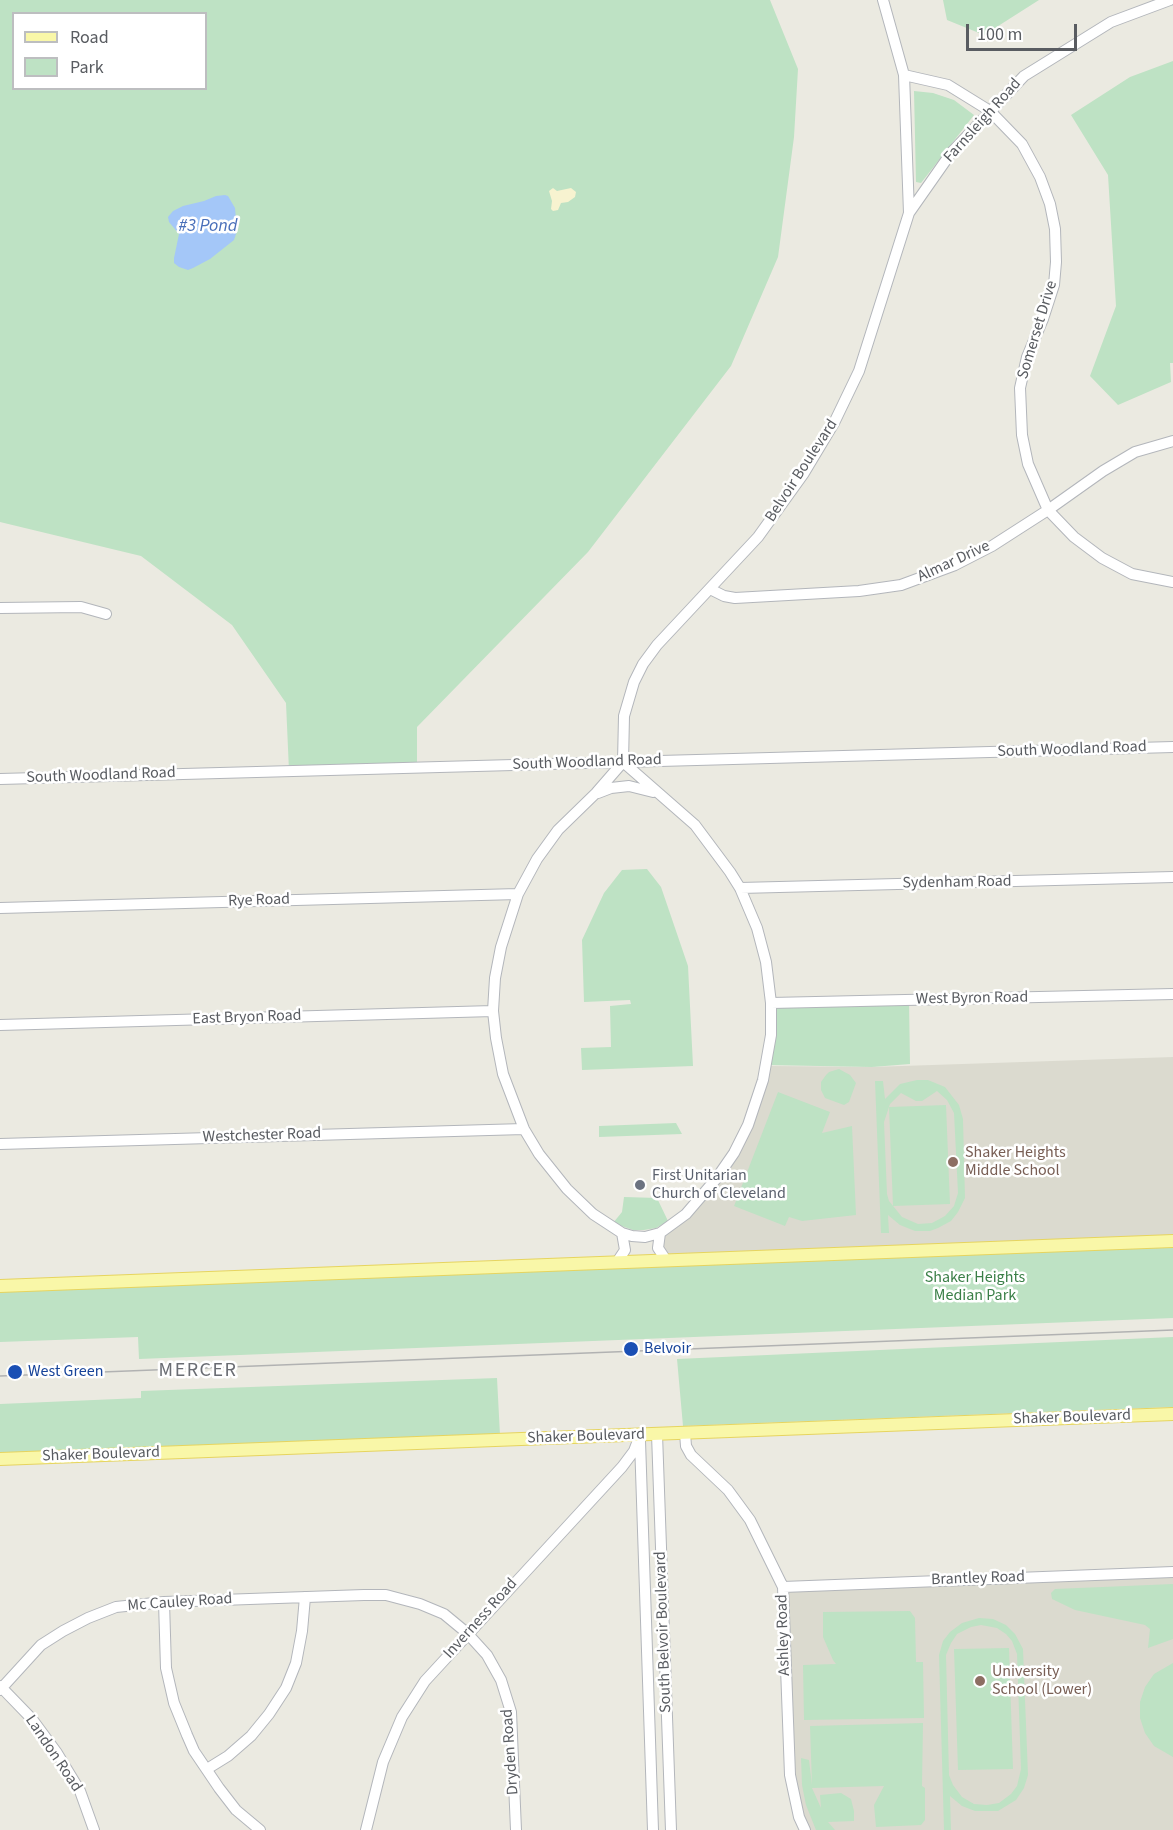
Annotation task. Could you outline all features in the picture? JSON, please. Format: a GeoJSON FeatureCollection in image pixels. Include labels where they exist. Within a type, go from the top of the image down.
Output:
{"type":"FeatureCollection","features":[{"type":"Feature","properties":{"kind":"main road"},"geometry":{"type":"LineString","coordinates":[[0,1286],[1173,1241]]}},
{"type":"Feature","properties":{"kind":"main road","name":"Shaker Boulevard"},"geometry":{"type":"LineString","coordinates":[[0,1459],[1173,1414]]}},
{"type":"Feature","properties":{"kind":"street","name":"Belvoir Boulevard"},"geometry":{"type":"LineString","coordinates":[[623,762],[624,716],[637,673],[657,645],[758,537],[804,473],[834,423],[859,371],[909,213],[904,75],[884,0]]}},
{"type":"Feature","properties":{"kind":"street","name":"Farnsleigh Road"},"geometry":{"type":"LineString","coordinates":[[909,213],[951,153],[1024,76],[1111,22],[1170,0]]}},
{"type":"Feature","properties":{"kind":"street","name":"Somerset Drive"},"geometry":{"type":"LineString","coordinates":[[904,75],[948,85],[990,111],[1022,144],[1040,177],[1050,204],[1055,229],[1056,262],[1053,285],[1043,319],[1027,357],[1020,388],[1022,435],[1028,464],[1048,510],[1074,537],[1102,558],[1132,574],[1173,582]]}},
{"type":"Feature","properties":{"kind":"street","name":"Almar Drive"},"geometry":{"type":"LineString","coordinates":[[710,589],[724,596],[735,598],[859,591],[901,585],[964,560],[992,546],[1135,452],[1173,441]]}},
{"type":"Feature","properties":{"kind":"street"},"geometry":{"type":"LineString","coordinates":[[0,608],[81,607],[106,614]]}},
{"type":"Feature","properties":{"kind":"street","name":"South Woodland Road"},"geometry":{"type":"LineString","coordinates":[[0,779],[1173,747]]}},
{"type":"Feature","properties":{"kind":"street"},"geometry":{"type":"LineString","coordinates":[[623,762],[656,793],[695,825],[720,856],[740,888],[761,941],[769,978],[771,1035],[767,1065],[748,1125],[716,1179],[686,1214],[660,1233],[640,1237],[622,1233],[593,1214],[567,1190],[539,1154],[524,1129],[503,1074],[493,1011],[495,978],[501,947],[518,894],[537,859],[558,830],[596,793],[623,762]]}},
{"type":"Feature","properties":{"kind":"street"},"geometry":{"type":"LineString","coordinates":[[596,793],[629,786],[656,793]]}},
{"type":"Feature","properties":{"kind":"street","name":"Sydenham Road"},"geometry":{"type":"LineString","coordinates":[[740,888],[1173,877]]}},
{"type":"Feature","properties":{"kind":"street","name":"Rye Road"},"geometry":{"type":"LineString","coordinates":[[0,908],[518,894]]}},
{"type":"Feature","properties":{"kind":"street","name":"West Byron Road"},"geometry":{"type":"LineString","coordinates":[[771,1004],[1173,994]]}},
{"type":"Feature","properties":{"kind":"street","name":"East Bryon Road"},"geometry":{"type":"LineString","coordinates":[[0,1025],[493,1011]]}},
{"type":"Feature","properties":{"kind":"street","name":"Westchester Road"},"geometry":{"type":"LineString","coordinates":[[0,1144],[524,1129]]}},
{"type":"Feature","properties":{"kind":"street"},"geometry":{"type":"LineString","coordinates":[[617,1263],[625,1250],[622,1233]]}},
{"type":"Feature","properties":{"kind":"street"},"geometry":{"type":"LineString","coordinates":[[660,1233],[658,1248],[666,1260]]}},
{"type":"Feature","properties":{"kind":"street","name":"Ashley Road"},"geometry":{"type":"LineString","coordinates":[[685,1433],[686,1446],[691,1455],[728,1490],[750,1520],[783,1587],[790,1775],[799,1817],[805,1830]]}},
{"type":"Feature","properties":{"kind":"street","name":"South Belvoir Boulevard"},"geometry":{"type":"LineString","coordinates":[[657,1434],[671,1830]]}},
{"type":"Feature","properties":{"kind":"street","name":"South Belvoir Boulevard"},"geometry":{"type":"LineString","coordinates":[[640,1435],[653,1830]]}},
{"type":"Feature","properties":{"kind":"street","name":"Inverness Road"},"geometry":{"type":"LineString","coordinates":[[366,1830],[383,1762],[402,1718],[425,1681],[622,1467],[633,1453],[640,1435]]}},
{"type":"Feature","properties":{"kind":"street"},"geometry":{"type":"LineString","coordinates":[[641,1467],[650,1461],[654,1462],[658,1468]]}},
{"type":"Feature","properties":{"kind":"street","name":"Brantley Road"},"geometry":{"type":"LineString","coordinates":[[783,1587],[1173,1572]]}},
{"type":"Feature","properties":{"kind":"street","name":"Dryden Road"},"geometry":{"type":"LineString","coordinates":[[386,1595],[420,1604],[444,1614],[467,1633],[487,1655],[501,1680],[511,1712],[516,1830]]}},
{"type":"Feature","properties":{"kind":"street","name":"Mc Cauley Road"},"geometry":{"type":"LineString","coordinates":[[1,1688],[41,1645],[71,1627],[116,1607],[164,1602],[386,1595]]}},
{"type":"Feature","properties":{"kind":"street"},"geometry":{"type":"LineString","coordinates":[[207,1769],[228,1756],[251,1737],[286,1688],[296,1663],[305,1597]]}},
{"type":"Feature","properties":{"kind":"street"},"geometry":{"type":"LineString","coordinates":[[164,1602],[166,1668],[174,1703],[194,1751],[236,1810],[260,1830]]}},
{"type":"Feature","properties":{"kind":"street","name":"Landon Road"},"geometry":{"type":"LineString","coordinates":[[1,1688],[32,1719],[57,1753],[80,1791],[94,1830]]}},
{"type":"Feature","properties":{"kind":"shaded area","name":"Shaker Heights Middle School"},"geometry":{"type":"Polygon","coordinates":[[[1173,1057],[1173,1237],[669,1256],[664,1249],[662,1242],[665,1236],[683,1222],[714,1189],[770,1066],[872,1067],[1173,1057]]]}},
{"type":"Feature","properties":{"kind":"shaded area","name":"University School (Lower)"},"geometry":{"type":"Polygon","coordinates":[[[1173,1572],[1173,1830],[805,1830],[793,1795],[783,1587],[1173,1572]]]}},
{"type":"Feature","properties":{"kind":"green space"},"geometry":{"type":"Polygon","coordinates":[[[0,0],[770,0],[798,69],[794,137],[778,257],[731,366],[588,552],[417,727],[417,768],[289,771],[286,703],[232,625],[141,556],[0,522],[0,0]]]}},
{"type":"Feature","properties":{"kind":"green space"},"geometry":{"type":"Polygon","coordinates":[[[943,0],[1039,0],[984,35],[947,20],[943,0]]]}},
{"type":"Feature","properties":{"kind":"green space"},"geometry":{"type":"Polygon","coordinates":[[[1173,61],[1173,363],[1170,363],[1171,382],[1118,405],[1090,376],[1116,306],[1108,175],[1071,115],[1130,77],[1173,61]]]}},
{"type":"Feature","properties":{"kind":"green space"},"geometry":{"type":"Polygon","coordinates":[[[914,91],[933,93],[954,100],[974,115],[921,183],[916,182],[914,91]]]}},
{"type":"Feature","properties":{"kind":"green space"},"geometry":{"type":"Polygon","coordinates":[[[647,869],[661,887],[688,966],[693,1066],[582,1070],[581,1048],[611,1047],[610,1006],[631,1004],[630,1000],[584,1002],[582,940],[604,893],[622,870],[647,869]]]}},
{"type":"Feature","properties":{"kind":"green space"},"geometry":{"type":"Polygon","coordinates":[[[909,1000],[910,1064],[872,1067],[767,1065],[771,1003],[909,1000]]]}},
{"type":"Feature","properties":{"kind":"green space"},"geometry":{"type":"Polygon","coordinates":[[[839,1069],[850,1075],[856,1083],[849,1102],[844,1105],[825,1098],[821,1090],[821,1082],[826,1075],[839,1069]]]}},
{"type":"Feature","properties":{"kind":"green space"},"geometry":{"type":"Polygon","coordinates":[[[928,1080],[945,1087],[959,1105],[963,1119],[965,1198],[951,1221],[938,1228],[930,1231],[915,1231],[900,1225],[888,1215],[889,1233],[881,1233],[875,1081],[883,1081],[885,1099],[900,1084],[928,1080]],[[937,1091],[922,1101],[916,1101],[901,1093],[890,1104],[884,1122],[889,1201],[902,1217],[918,1224],[932,1223],[945,1216],[954,1206],[958,1193],[954,1113],[947,1100],[937,1091]]]}},
{"type":"Feature","properties":{"kind":"green space"},"geometry":{"type":"Polygon","coordinates":[[[778,1092],[830,1112],[822,1133],[852,1126],[856,1215],[802,1221],[789,1217],[785,1226],[734,1206],[778,1092]]]}},
{"type":"Feature","properties":{"kind":"green space"},"geometry":{"type":"Polygon","coordinates":[[[946,1105],[950,1204],[893,1206],[889,1107],[946,1105]]]}},
{"type":"Feature","properties":{"kind":"green space"},"geometry":{"type":"Polygon","coordinates":[[[676,1123],[682,1134],[599,1137],[599,1126],[676,1123]]]}},
{"type":"Feature","properties":{"kind":"green space"},"geometry":{"type":"Polygon","coordinates":[[[624,1197],[657,1198],[668,1221],[656,1228],[644,1230],[633,1230],[613,1223],[622,1212],[624,1197]]]}},
{"type":"Feature","properties":{"kind":"green space","name":"Shaker Heights Median Park"},"geometry":{"type":"Polygon","coordinates":[[[1173,1241],[1173,1318],[139,1359],[138,1337],[0,1342],[0,1286],[1173,1241]]]}},
{"type":"Feature","properties":{"kind":"green space"},"geometry":{"type":"Polygon","coordinates":[[[1173,1337],[1173,1407],[683,1426],[677,1359],[1173,1337]]]}},
{"type":"Feature","properties":{"kind":"green space"},"geometry":{"type":"Polygon","coordinates":[[[497,1378],[500,1435],[0,1455],[0,1404],[141,1398],[141,1391],[497,1378]]]}},
{"type":"Feature","properties":{"kind":"green space"},"geometry":{"type":"Polygon","coordinates":[[[1173,1584],[1173,1639],[1148,1648],[1150,1629],[1145,1625],[1075,1610],[1052,1599],[1051,1593],[1055,1589],[1173,1584]]]}},
{"type":"Feature","properties":{"kind":"green space"},"geometry":{"type":"Polygon","coordinates":[[[910,1611],[915,1618],[916,1662],[923,1662],[924,1718],[804,1720],[803,1665],[836,1664],[823,1637],[823,1612],[910,1611]]]}},
{"type":"Feature","properties":{"kind":"green space"},"geometry":{"type":"Polygon","coordinates":[[[979,1618],[993,1619],[1006,1625],[1015,1634],[1023,1649],[1028,1775],[1024,1788],[1016,1800],[998,1811],[975,1811],[962,1806],[950,1796],[951,1830],[944,1830],[939,1655],[943,1641],[962,1623],[979,1618]],[[981,1625],[957,1634],[946,1655],[949,1775],[962,1797],[974,1804],[999,1803],[1017,1786],[1021,1769],[1017,1654],[1012,1641],[997,1628],[981,1625]]]}},
{"type":"Feature","properties":{"kind":"green space"},"geometry":{"type":"Polygon","coordinates":[[[1009,1648],[1013,1769],[958,1770],[954,1649],[1009,1648]]]}},
{"type":"Feature","properties":{"kind":"green space"},"geometry":{"type":"Polygon","coordinates":[[[1173,1663],[1173,1757],[1154,1746],[1145,1733],[1140,1718],[1140,1702],[1145,1687],[1154,1674],[1173,1663]]]}},
{"type":"Feature","properties":{"kind":"green space"},"geometry":{"type":"Polygon","coordinates":[[[923,1723],[922,1786],[925,1788],[925,1820],[921,1825],[876,1827],[874,1805],[884,1786],[812,1788],[821,1808],[820,1795],[841,1793],[851,1799],[854,1811],[854,1821],[828,1822],[835,1830],[816,1830],[806,1805],[802,1785],[801,1758],[809,1760],[812,1785],[810,1726],[923,1723]]]}},
{"type":"Feature","properties":{"kind":"sand"},"geometry":{"type":"Polygon","coordinates":[[[553,188],[557,191],[571,188],[576,192],[575,197],[568,202],[561,203],[558,210],[553,211],[549,191],[553,188]]]}},
{"type":"Feature","properties":{"kind":"water","name":"#3 Pond"},"geometry":{"type":"Polygon","coordinates":[[[225,195],[235,208],[237,231],[234,240],[210,259],[193,268],[188,270],[179,267],[174,263],[174,258],[179,234],[169,222],[168,217],[173,211],[183,206],[225,195]]]}},
{"type":"Feature","properties":{"kind":"tram line"},"geometry":{"type":"LineString","coordinates":[[0,1376],[1173,1330]]}},
{"type":"Feature","properties":{"kind":"place","name":"Shaker Heights Middle School"},"geometry":{"type":"Point","coordinates":[953,1162]}},
{"type":"Feature","properties":{"kind":"place","name":"First Unitarian Church of Cleveland"},"geometry":{"type":"Point","coordinates":[640,1185]}},
{"type":"Feature","properties":{"kind":"place","name":"Belvoir"},"geometry":{"type":"Point","coordinates":[631,1349]}},
{"type":"Feature","properties":{"kind":"place","name":"West Green"},"geometry":{"type":"Point","coordinates":[15,1372]}},
{"type":"Feature","properties":{"kind":"place","name":"University School (Lower)"},"geometry":{"type":"Point","coordinates":[980,1681]}},
{"type":"Feature","properties":{"kind":"district","name":"MERCER"},"geometry":{"type":"Point","coordinates":[198,1372]}}]}
